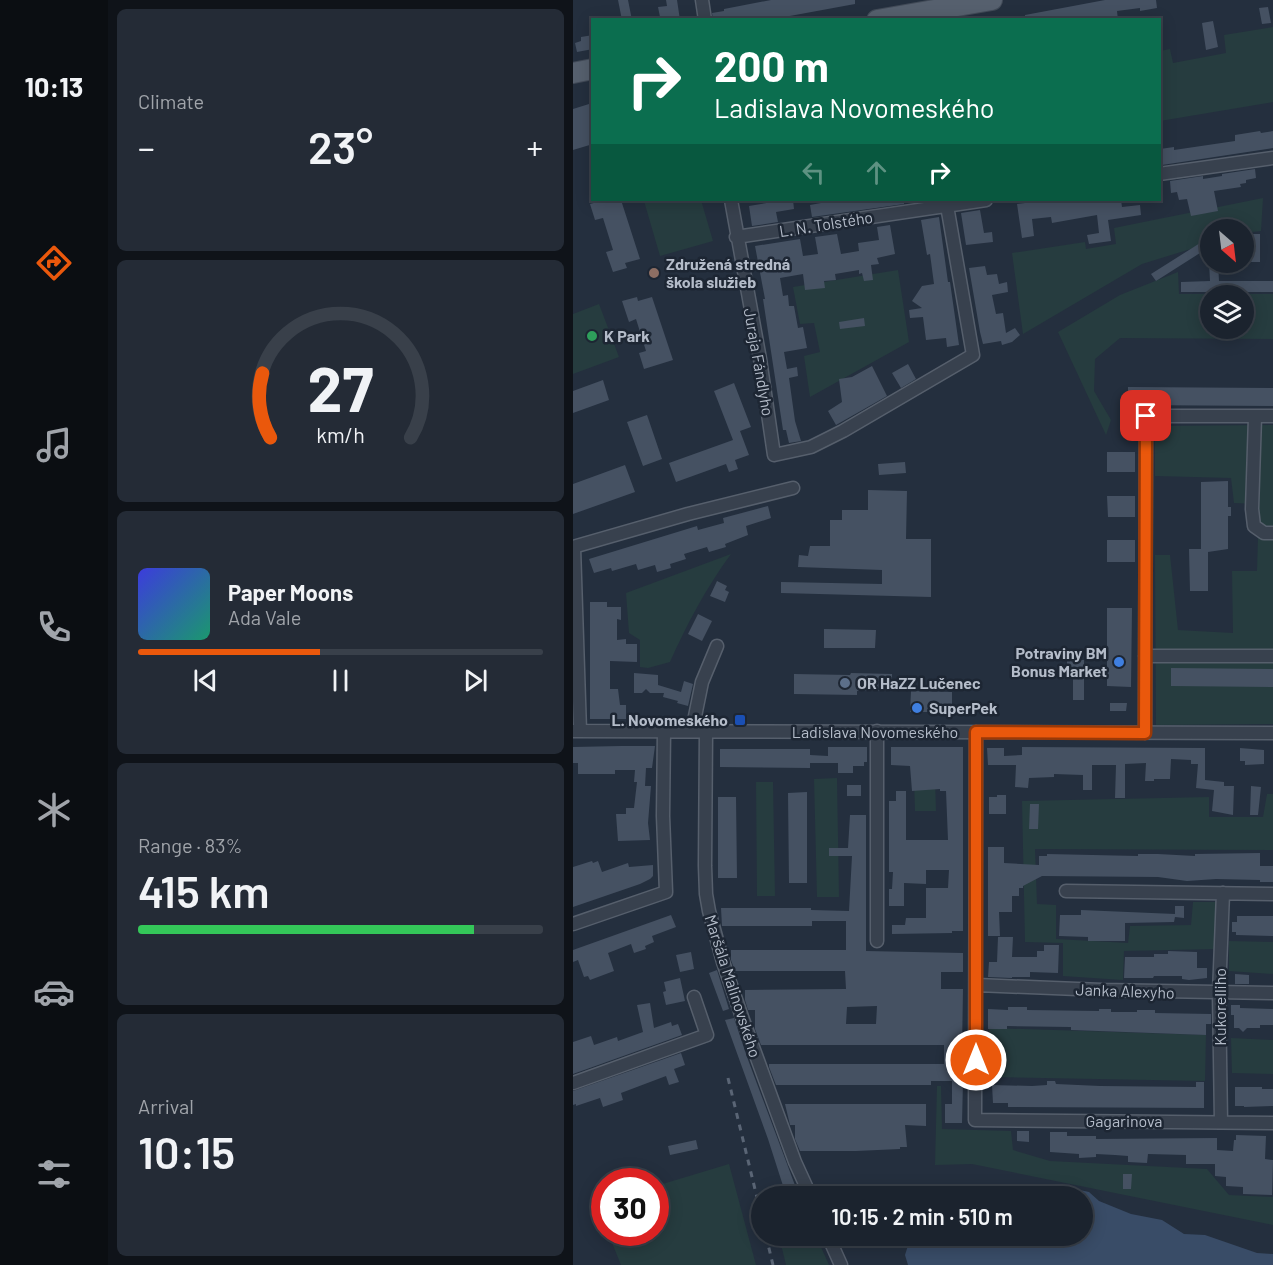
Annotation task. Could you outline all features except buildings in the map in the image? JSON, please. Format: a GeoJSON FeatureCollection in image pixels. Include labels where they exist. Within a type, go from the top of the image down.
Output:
{"type":"FeatureCollection","features":[{"type":"Feature","properties":{"kind":"main road"},"geometry":{"type":"LineString","coordinates":[[896,18],[992,0]]}},
{"type":"Feature","properties":{"kind":"main road"},"geometry":{"type":"LineString","coordinates":[[573,73],[591,69]]}},
{"type":"Feature","properties":{"kind":"street"},"geometry":{"type":"LineString","coordinates":[[702,0],[705,18]]}},
{"type":"Feature","properties":{"kind":"street"},"geometry":{"type":"LineString","coordinates":[[1161,174],[1273,158]]}},
{"type":"Feature","properties":{"kind":"street","name":"Juraja Fándlyho"},"geometry":{"type":"LineString","coordinates":[[731,201],[760,359],[774,454],[811,447],[973,355],[947,202]]}},
{"type":"Feature","properties":{"kind":"street","name":"L. N. Tolstého"},"geometry":{"type":"LineString","coordinates":[[736,237],[947,202],[966,201]]}},
{"type":"Feature","properties":{"kind":"street"},"geometry":{"type":"LineString","coordinates":[[1145,733],[1146,416],[1273,417]]}},
{"type":"Feature","properties":{"kind":"street"},"geometry":{"type":"LineString","coordinates":[[1255,417],[1252,509],[1254,526],[1264,533],[1273,533]]}},
{"type":"Feature","properties":{"kind":"street"},"geometry":{"type":"LineString","coordinates":[[577,731],[573,547],[688,514],[793,488]]}},
{"type":"Feature","properties":{"kind":"street"},"geometry":{"type":"LineString","coordinates":[[692,731],[702,682],[717,646]]}},
{"type":"Feature","properties":{"kind":"street"},"geometry":{"type":"LineString","coordinates":[[1145,656],[1273,656]]}},
{"type":"Feature","properties":{"kind":"street","name":"Ladislava Novomeského"},"geometry":{"type":"LineString","coordinates":[[577,731],[1273,733]]}},
{"type":"Feature","properties":{"kind":"street"},"geometry":{"type":"LineString","coordinates":[[573,924],[666,892],[663,816],[664,731]]}},
{"type":"Feature","properties":{"kind":"street","name":"Maršála Malinovského"},"geometry":{"type":"LineString","coordinates":[[706,731],[705,866],[709,911],[729,980],[795,1162],[806,1186]]}},
{"type":"Feature","properties":{"kind":"street"},"geometry":{"type":"LineString","coordinates":[[877,731],[877,941]]}},
{"type":"Feature","properties":{"kind":"street"},"geometry":{"type":"LineString","coordinates":[[976,732],[977,986]]}},
{"type":"Feature","properties":{"kind":"street"},"geometry":{"type":"LineString","coordinates":[[1066,891],[1273,894]]}},
{"type":"Feature","properties":{"kind":"street","name":"Kukorelliho"},"geometry":{"type":"LineString","coordinates":[[1221,1122],[1219,993],[1223,893]]}},
{"type":"Feature","properties":{"kind":"street","name":"Janka Alexyho"},"geometry":{"type":"LineString","coordinates":[[977,986],[1273,993]]}},
{"type":"Feature","properties":{"kind":"street","name":"Gagarinova"},"geometry":{"type":"LineString","coordinates":[[977,986],[975,1120],[1273,1123]]}},
{"type":"Feature","properties":{"kind":"street"},"geometry":{"type":"LineString","coordinates":[[573,1083],[707,1035],[695,997]]}},
{"type":"Feature","properties":{"kind":"street"},"geometry":{"type":"LineString","coordinates":[[832,1246],[841,1265]]}},
{"type":"Feature","properties":{"kind":"green space"},"geometry":{"type":"Polygon","coordinates":[[[1273,27],[1273,102],[1161,121],[1161,51],[1170,49],[1173,63],[1226,53],[1224,35],[1273,27]]]}},
{"type":"Feature","properties":{"kind":"green space"},"geometry":{"type":"Polygon","coordinates":[[[1263,198],[1261,231],[1254,232],[1254,219],[1200,219],[1200,246],[1142,264],[1023,334],[1012,253],[1085,242],[1086,249],[1116,244],[1114,228],[1263,198]]]}},
{"type":"Feature","properties":{"kind":"green space"},"geometry":{"type":"Polygon","coordinates":[[[644,201],[701,201],[713,241],[660,256],[644,201]]]}},
{"type":"Feature","properties":{"kind":"green space"},"geometry":{"type":"Polygon","coordinates":[[[898,270],[909,342],[810,397],[804,356],[820,352],[814,323],[800,324],[793,287],[898,270]]]}},
{"type":"Feature","properties":{"kind":"green space"},"geometry":{"type":"Polygon","coordinates":[[[1178,272],[1179,294],[1200,294],[1200,339],[1120,338],[1095,359],[1094,391],[1111,420],[1106,435],[1058,332],[1120,295],[1178,272]]]}},
{"type":"Feature","properties":{"kind":"green space"},"geometry":{"type":"Polygon","coordinates":[[[1254,294],[1273,294],[1273,339],[1254,339],[1254,294]]]}},
{"type":"Feature","properties":{"kind":"green space","name":"K Park"},"geometry":{"type":"Polygon","coordinates":[[[599,304],[619,357],[573,374],[573,314],[599,304]]]}},
{"type":"Feature","properties":{"kind":"green space"},"geometry":{"type":"Polygon","coordinates":[[[1273,425],[1273,724],[1156,725],[1155,555],[1170,555],[1178,630],[1233,633],[1232,571],[1257,571],[1259,504],[1234,503],[1231,478],[1155,476],[1155,426],[1273,425]]]}},
{"type":"Feature","properties":{"kind":"green space"},"geometry":{"type":"Polygon","coordinates":[[[731,554],[697,606],[670,662],[648,668],[640,667],[640,640],[629,633],[626,593],[731,554]]]}},
{"type":"Feature","properties":{"kind":"green space"},"geometry":{"type":"Polygon","coordinates":[[[837,778],[839,897],[817,897],[814,779],[837,778]]]}},
{"type":"Feature","properties":{"kind":"green space"},"geometry":{"type":"Polygon","coordinates":[[[935,778],[936,811],[915,811],[914,779],[935,778]]]}},
{"type":"Feature","properties":{"kind":"green space"},"geometry":{"type":"Polygon","coordinates":[[[756,782],[773,782],[775,896],[757,896],[756,782]]]}},
{"type":"Feature","properties":{"kind":"green space"},"geometry":{"type":"Polygon","coordinates":[[[1267,794],[1273,794],[1273,850],[1035,849],[1037,904],[1056,905],[1056,939],[1128,943],[1130,926],[1191,925],[1193,902],[1218,902],[1216,949],[1124,951],[1123,980],[1063,976],[1063,943],[1025,942],[1022,801],[1209,797],[1209,817],[1263,817],[1267,794]]]}},
{"type":"Feature","properties":{"kind":"green space"},"geometry":{"type":"Polygon","coordinates":[[[1229,941],[1273,942],[1273,974],[1229,971],[1229,941]]]}},
{"type":"Feature","properties":{"kind":"green space"},"geometry":{"type":"Polygon","coordinates":[[[989,1028],[1206,1035],[1205,1081],[989,1077],[989,1028]]]}},
{"type":"Feature","properties":{"kind":"green space"},"geometry":{"type":"Polygon","coordinates":[[[1231,1038],[1273,1040],[1273,1074],[1232,1073],[1231,1038]]]}},
{"type":"Feature","properties":{"kind":"green space"},"geometry":{"type":"Polygon","coordinates":[[[937,1086],[941,1086],[942,1129],[1011,1131],[1013,1150],[1050,1161],[1207,1169],[1229,1195],[1273,1197],[1273,1225],[1093,1189],[1093,1186],[1081,1186],[972,1164],[935,1165],[937,1086]]]}},
{"type":"Feature","properties":{"kind":"green space"},"geometry":{"type":"Polygon","coordinates":[[[729,1164],[756,1265],[621,1265],[613,1246],[669,1246],[669,1182],[729,1164]]]}},
{"type":"Feature","properties":{"kind":"green space"},"geometry":{"type":"Polygon","coordinates":[[[781,1246],[820,1246],[829,1265],[786,1265],[781,1246]]]}},
{"type":"Feature","properties":{"kind":"water"},"geometry":{"type":"Polygon","coordinates":[[[1093,1196],[1099,1201],[1131,1214],[1162,1220],[1184,1234],[1205,1235],[1257,1253],[1273,1254],[1273,1265],[908,1265],[905,1255],[908,1246],[1093,1246],[1093,1196]]]}},
{"type":"Feature","properties":{"kind":"railway"},"geometry":{"type":"LineString","coordinates":[[728,1078],[754,1186]]}},
{"type":"Feature","properties":{"kind":"railway"},"geometry":{"type":"LineString","coordinates":[[768,1246],[773,1265]]}},
{"type":"Feature","properties":{"kind":"place","name":"Združená stredná škola služieb"},"geometry":{"type":"Point","coordinates":[654,273]}},
{"type":"Feature","properties":{"kind":"place","name":"K Park"},"geometry":{"type":"Point","coordinates":[592,336]}},
{"type":"Feature","properties":{"kind":"place","name":"Potraviny BM Bonus Market"},"geometry":{"type":"Point","coordinates":[1119,662]}},
{"type":"Feature","properties":{"kind":"place","name":"OR HaZZ Lučenec"},"geometry":{"type":"Point","coordinates":[845,683]}},
{"type":"Feature","properties":{"kind":"place","name":"SuperPek"},"geometry":{"type":"Point","coordinates":[917,708]}},
{"type":"Feature","properties":{"kind":"place","name":"L. Novomeského"},"geometry":{"type":"Point","coordinates":[740,720]}},
{"type":"Feature","properties":{"kind":"route"},"geometry":{"type":"LineString","coordinates":[[976,1060],[976,732],[1145,733],[1146,416]]}}]}
